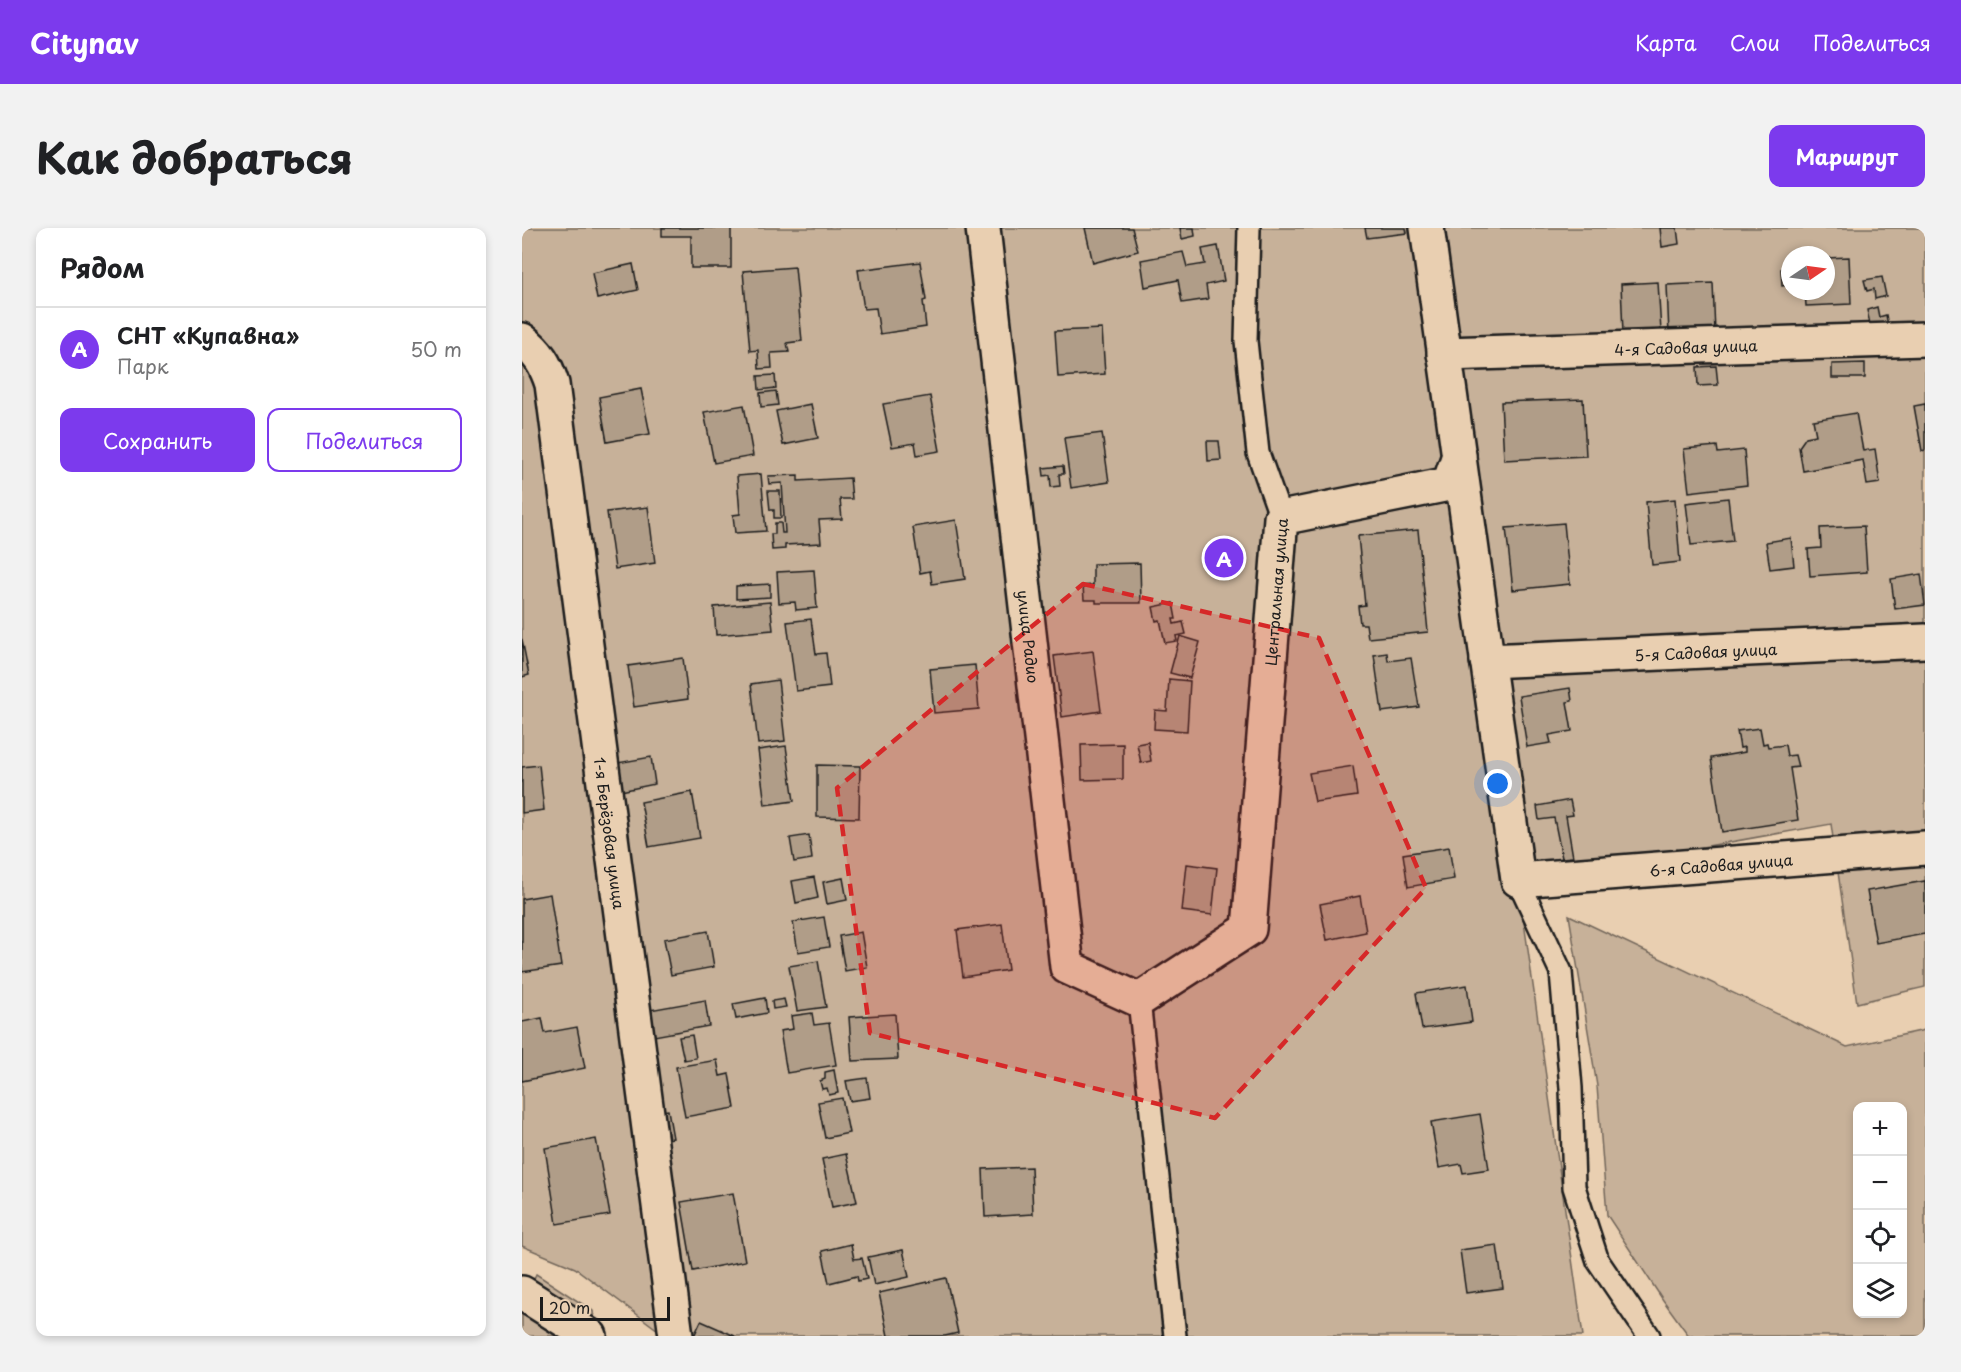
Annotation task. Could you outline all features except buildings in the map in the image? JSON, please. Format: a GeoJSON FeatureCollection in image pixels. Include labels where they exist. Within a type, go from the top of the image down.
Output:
{"type":"FeatureCollection","features":[{"type":"Feature","properties":{"kind":"street","name":"улица Радио"},"geometry":{"type":"LineString","coordinates":[[983,228],[1067,967],[1138,1000]]}},
{"type":"Feature","properties":{"kind":"street","name":"Центральная улица"},"geometry":{"type":"LineString","coordinates":[[1138,1000],[1249,929],[1281,518],[1449,484],[1459,455],[1427,228]]}},
{"type":"Feature","properties":{"kind":"street","name":"4-я Садовая улица"},"geometry":{"type":"LineString","coordinates":[[1444,354],[1925,339]]}},
{"type":"Feature","properties":{"kind":"street","name":"1-я Берёзовая улица"},"geometry":{"type":"LineString","coordinates":[[522,340],[534,349],[546,366],[552,384],[676,1336]]}},
{"type":"Feature","properties":{"kind":"street"},"geometry":{"type":"LineString","coordinates":[[1459,455],[1518,880]]}},
{"type":"Feature","properties":{"kind":"street","name":"5-я Садовая улица"},"geometry":{"type":"LineString","coordinates":[[1487,661],[1925,641]]}},
{"type":"Feature","properties":{"kind":"street","name":"6-я Садовая улица"},"geometry":{"type":"LineString","coordinates":[[1518,880],[1925,848]]}},
{"type":"Feature","properties":{"kind":"street"},"geometry":{"type":"LineString","coordinates":[[522,1293],[590,1336]]}},
{"type":"Feature","properties":{"kind":"lane"},"geometry":{"type":"LineString","coordinates":[[1249,228],[1246,341],[1258,453],[1281,518]]}},
{"type":"Feature","properties":{"kind":"lane"},"geometry":{"type":"LineString","coordinates":[[1518,880],[1562,972],[1571,1088],[1574,1187],[1598,1261],[1649,1336]]}},
{"type":"Feature","properties":{"kind":"lane"},"geometry":{"type":"LineString","coordinates":[[1138,1000],[1175,1336]]}},
{"type":"Feature","properties":{"kind":"highlighted area"},"geometry":{"type":"Polygon","coordinates":[[[1083,584],[1319,638],[1426,888],[1215,1118],[870,1033],[837,788],[1083,584]]]}},
{"type":"Feature","properties":{"kind":"shaded area"},"geometry":{"type":"Polygon","coordinates":[[[522,228],[1925,228],[1925,987],[1857,1003],[1831,824],[1518,880],[1583,1336],[666,1336],[575,1268],[522,1246],[522,228]]]}},
{"type":"Feature","properties":{"kind":"shaded area"},"geometry":{"type":"Polygon","coordinates":[[[1569,915],[1847,1047],[1925,1030],[1925,1336],[1689,1336],[1607,1215],[1597,1086],[1569,915]]]}},
{"type":"Feature","properties":{"kind":"shaded area"},"geometry":{"type":"Polygon","coordinates":[[[536,1274],[593,1311],[597,1336],[522,1336],[522,1306],[536,1274]]]}},
{"type":"Feature","properties":{"kind":"place","name":"СНТ «Купавна»"},"geometry":{"type":"Point","coordinates":[1224,558]}}]}
